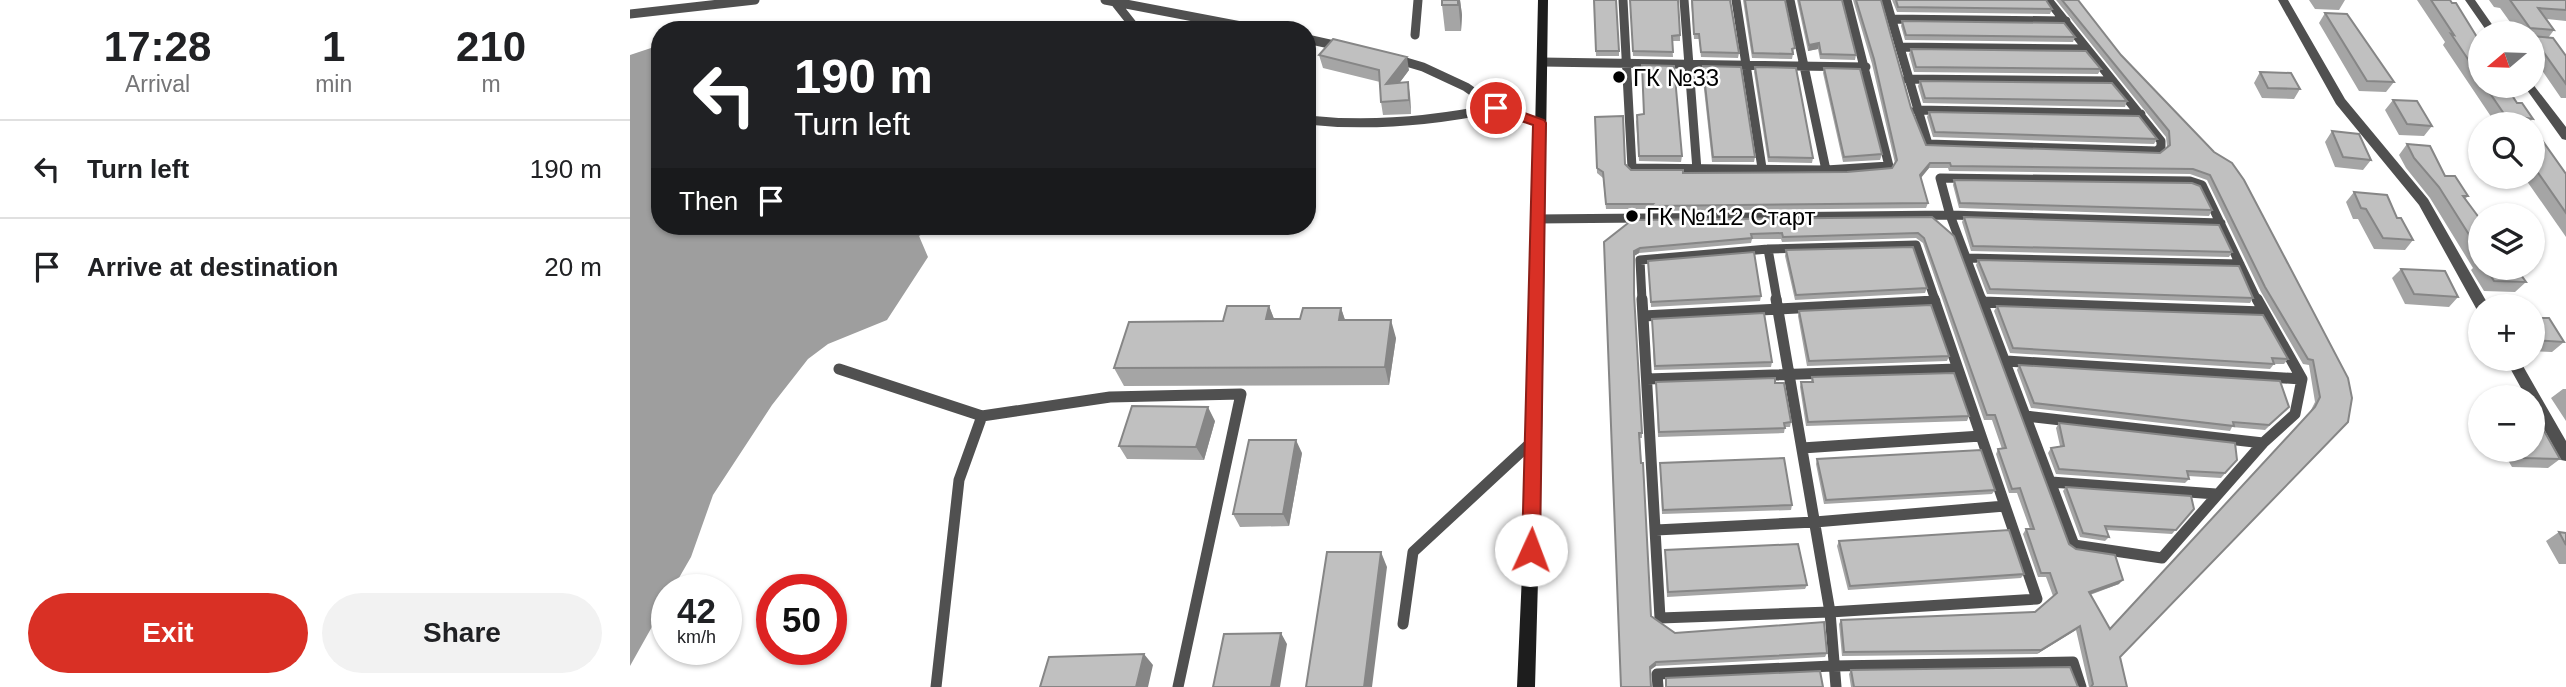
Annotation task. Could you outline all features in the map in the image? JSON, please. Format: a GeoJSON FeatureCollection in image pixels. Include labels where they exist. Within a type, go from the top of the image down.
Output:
{"type":"FeatureCollection","features":[{"type":"Feature","properties":{"kind":"main road"},"geometry":{"type":"LineString","coordinates":[[1526,687],[1535,439],[1543,0]]}},
{"type":"Feature","properties":{"kind":"street"},"geometry":{"type":"LineString","coordinates":[[2283,0],[2340,101],[2424,202],[2475,294]]}},
{"type":"Feature","properties":{"kind":"street"},"geometry":{"type":"LineString","coordinates":[[2470,0],[2485,21]]}},
{"type":"Feature","properties":{"kind":"street"},"geometry":{"type":"LineString","coordinates":[[2539,98],[2566,136]]}},
{"type":"Feature","properties":{"kind":"street"},"geometry":{"type":"LineString","coordinates":[[2519,371],[2566,455]]}},
{"type":"Feature","properties":{"kind":"lane"},"geometry":{"type":"LineString","coordinates":[[630,14],[755,0]]}},
{"type":"Feature","properties":{"kind":"lane"},"geometry":{"type":"LineString","coordinates":[[1105,0],[1216,21]]}},
{"type":"Feature","properties":{"kind":"lane"},"geometry":{"type":"LineString","coordinates":[[1415,35],[1418,0]]}},
{"type":"Feature","properties":{"kind":"lane"},"geometry":{"type":"LineString","coordinates":[[1623,0],[1633,168],[1826,170],[1889,166],[1847,0]]}},
{"type":"Feature","properties":{"kind":"lane"},"geometry":{"type":"LineString","coordinates":[[1684,0],[1697,170]]}},
{"type":"Feature","properties":{"kind":"lane"},"geometry":{"type":"LineString","coordinates":[[1736,0],[1762,169]]}},
{"type":"Feature","properties":{"kind":"lane"},"geometry":{"type":"LineString","coordinates":[[1790,0],[1826,170]]}},
{"type":"Feature","properties":{"kind":"lane"},"geometry":{"type":"LineString","coordinates":[[1886,0],[1928,144],[2157,151],[2161,147],[2161,141],[2048,0]]}},
{"type":"Feature","properties":{"kind":"lane"},"geometry":{"type":"LineString","coordinates":[[1114,1],[1129,21]]}},
{"type":"Feature","properties":{"kind":"lane"},"geometry":{"type":"LineString","coordinates":[[1892,19],[2066,21]]}},
{"type":"Feature","properties":{"kind":"lane"},"geometry":{"type":"LineString","coordinates":[[1316,41],[1358,50]]}},
{"type":"Feature","properties":{"kind":"lane"},"geometry":{"type":"LineString","coordinates":[[1900,47],[2085,49]]}},
{"type":"Feature","properties":{"kind":"lane"},"geometry":{"type":"LineString","coordinates":[[1383,55],[1423,67],[1466,87],[1496,108],[1540,123]]}},
{"type":"Feature","properties":{"kind":"lane"},"geometry":{"type":"LineString","coordinates":[[1542,62],[1866,67]]}},
{"type":"Feature","properties":{"kind":"lane"},"geometry":{"type":"LineString","coordinates":[[1907,79],[2113,81]]}},
{"type":"Feature","properties":{"kind":"lane"},"geometry":{"type":"LineString","coordinates":[[1316,121],[1406,121],[1454,117],[1496,108]]}},
{"type":"Feature","properties":{"kind":"lane"},"geometry":{"type":"LineString","coordinates":[[1916,110],[2141,114]]}},
{"type":"Feature","properties":{"kind":"lane"},"geometry":{"type":"LineString","coordinates":[[1940,178],[2190,181],[2202,185],[2263,312],[2302,379],[2295,414],[2263,443],[2162,558],[2074,545],[1950,215],[1940,178]]}},
{"type":"Feature","properties":{"kind":"lane"},"geometry":{"type":"LineString","coordinates":[[1537,219],[1950,215],[2221,223]]}},
{"type":"Feature","properties":{"kind":"lane"},"geometry":{"type":"LineString","coordinates":[[1916,245],[2037,599],[1830,612],[1660,618],[1640,260],[1768,249],[1916,245]]}},
{"type":"Feature","properties":{"kind":"lane"},"geometry":{"type":"LineString","coordinates":[[1768,249],[1830,612],[1832,666],[1836,687]]}},
{"type":"Feature","properties":{"kind":"lane"},"geometry":{"type":"LineString","coordinates":[[1967,258],[2241,264]]}},
{"type":"Feature","properties":{"kind":"lane"},"geometry":{"type":"LineString","coordinates":[[1643,316],[1935,301]]}},
{"type":"Feature","properties":{"kind":"lane"},"geometry":{"type":"LineString","coordinates":[[1983,302],[2263,312]]}},
{"type":"Feature","properties":{"kind":"lane"},"geometry":{"type":"LineString","coordinates":[[2006,361],[2302,379]]}},
{"type":"Feature","properties":{"kind":"lane"},"geometry":{"type":"LineString","coordinates":[[839,369],[982,416],[1110,397],[1241,394],[1178,687]]}},
{"type":"Feature","properties":{"kind":"lane"},"geometry":{"type":"LineString","coordinates":[[1647,379],[1958,369]]}},
{"type":"Feature","properties":{"kind":"lane"},"geometry":{"type":"LineString","coordinates":[[936,687],[959,480],[982,416]]}},
{"type":"Feature","properties":{"kind":"lane"},"geometry":{"type":"LineString","coordinates":[[2026,416],[2263,443]]}},
{"type":"Feature","properties":{"kind":"lane"},"geometry":{"type":"LineString","coordinates":[[1802,449],[1981,436]]}},
{"type":"Feature","properties":{"kind":"lane"},"geometry":{"type":"LineString","coordinates":[[1403,624],[1413,552],[1535,439]]}},
{"type":"Feature","properties":{"kind":"lane"},"geometry":{"type":"LineString","coordinates":[[2051,482],[2216,494]]}},
{"type":"Feature","properties":{"kind":"lane"},"geometry":{"type":"LineString","coordinates":[[1656,530],[1815,522],[2005,506]]}},
{"type":"Feature","properties":{"kind":"lane"},"geometry":{"type":"LineString","coordinates":[[1658,687],[1657,674],[1832,666],[2073,662],[2081,687]]}},
{"type":"Feature","properties":{"kind":"shaded area"},"geometry":{"type":"Polygon","coordinates":[[[651,48],[651,235],[921,235],[928,257],[887,320],[828,344],[808,359],[772,405],[713,495],[691,557],[681,574],[651,574],[651,629],[630,666],[630,55],[651,48]]]}},
{"type":"Feature","properties":{"kind":"building"},"geometry":{"type":"Polygon","coordinates":[[[1442,0],[1458,0],[1458,5],[1442,5],[1442,0]]]}},
{"type":"Feature","properties":{"kind":"building"},"geometry":{"type":"Polygon","coordinates":[[[1594,0],[1616,0],[1619,51],[1596,51],[1594,0]]]}},
{"type":"Feature","properties":{"kind":"building"},"geometry":{"type":"Polygon","coordinates":[[[1630,0],[1678,0],[1680,35],[1672,36],[1673,52],[1633,51],[1630,0]]]}},
{"type":"Feature","properties":{"kind":"building"},"geometry":{"type":"Polygon","coordinates":[[[1692,0],[1730,0],[1739,53],[1701,52],[1699,34],[1694,34],[1692,0]]]}},
{"type":"Feature","properties":{"kind":"building"},"geometry":{"type":"Polygon","coordinates":[[[1745,0],[1785,0],[1795,48],[1792,49],[1793,54],[1753,53],[1745,0]]]}},
{"type":"Feature","properties":{"kind":"building"},"geometry":{"type":"Polygon","coordinates":[[[1799,0],[1842,0],[1856,55],[1821,54],[1819,43],[1809,45],[1799,0]]]}},
{"type":"Feature","properties":{"kind":"building"},"geometry":{"type":"Polygon","coordinates":[[[1856,0],[1881,0],[1911,108],[1926,145],[2160,153],[2170,145],[2169,131],[2062,0],[2078,0],[2121,55],[2214,152],[2232,163],[2244,180],[2348,378],[2352,398],[2348,422],[2120,657],[2127,687],[2091,687],[2093,684],[2080,626],[2041,650],[1844,652],[1841,620],[2035,612],[2057,593],[2050,573],[2041,573],[2026,529],[2034,529],[2020,488],[2012,489],[1998,449],[2006,448],[1995,415],[1987,415],[1924,238],[1918,233],[1783,237],[1782,233],[1751,234],[1752,238],[1640,248],[1634,251],[1642,433],[1639,433],[1651,616],[1675,633],[1824,622],[1827,653],[1656,662],[1650,667],[1651,687],[1621,687],[1604,242],[1632,220],[1932,217],[1954,236],[2069,544],[2076,549],[2115,555],[2123,580],[2089,592],[2110,629],[2315,407],[2320,397],[2313,360],[2308,359],[2265,287],[2210,175],[2193,169],[1951,166],[1950,163],[1930,163],[1920,175],[1928,203],[1651,206],[1653,204],[1606,204],[1603,172],[1597,168],[1595,117],[1623,116],[1625,164],[1631,170],[1683,170],[1683,173],[1847,172],[1892,168],[1897,160],[1874,59],[1856,0]]]}},
{"type":"Feature","properties":{"kind":"building"},"geometry":{"type":"Polygon","coordinates":[[[1896,0],[2046,0],[2052,9],[1898,7],[1896,0]]]}},
{"type":"Feature","properties":{"kind":"building"},"geometry":{"type":"Polygon","coordinates":[[[2431,0],[2450,0],[2456,3],[2468,22],[2468,59],[2451,34],[2454,35],[2431,0]]]}},
{"type":"Feature","properties":{"kind":"building"},"geometry":{"type":"Polygon","coordinates":[[[2510,0],[2566,0],[2566,10],[2538,8],[2554,30],[2545,29],[2545,21],[2525,21],[2510,0]]]}},
{"type":"Feature","properties":{"kind":"building"},"geometry":{"type":"Polygon","coordinates":[[[2325,13],[2347,14],[2394,82],[2367,81],[2325,13]]]}},
{"type":"Feature","properties":{"kind":"building"},"geometry":{"type":"Polygon","coordinates":[[[1902,21],[2064,23],[2075,37],[1906,35],[1902,21]]]}},
{"type":"Feature","properties":{"kind":"building"},"geometry":{"type":"Polygon","coordinates":[[[2545,37],[2553,38],[2566,56],[2566,84],[2545,54],[2545,37]]]}},
{"type":"Feature","properties":{"kind":"building"},"geometry":{"type":"Polygon","coordinates":[[[1333,39],[1407,57],[1386,84],[1408,82],[1409,100],[1381,102],[1379,70],[1319,55],[1333,39]]]}},
{"type":"Feature","properties":{"kind":"building"},"geometry":{"type":"Polygon","coordinates":[[[1911,49],[2086,51],[2101,69],[1916,67],[1911,49]]]}},
{"type":"Feature","properties":{"kind":"building"},"geometry":{"type":"Polygon","coordinates":[[[1642,65],[1674,66],[1682,156],[1639,156],[1637,115],[1644,114],[1642,65]]]}},
{"type":"Feature","properties":{"kind":"building"},"geometry":{"type":"Polygon","coordinates":[[[1703,66],[1741,67],[1755,157],[1713,157],[1703,66]]]}},
{"type":"Feature","properties":{"kind":"building"},"geometry":{"type":"Polygon","coordinates":[[[1755,67],[1796,68],[1813,158],[1769,157],[1755,67]]]}},
{"type":"Feature","properties":{"kind":"building"},"geometry":{"type":"Polygon","coordinates":[[[1824,68],[1860,69],[1882,154],[1844,157],[1824,68]]]}},
{"type":"Feature","properties":{"kind":"building"},"geometry":{"type":"Polygon","coordinates":[[[2260,72],[2291,73],[2300,89],[2268,88],[2260,72]]]}},
{"type":"Feature","properties":{"kind":"building"},"geometry":{"type":"Polygon","coordinates":[[[1920,81],[2112,83],[2127,101],[1925,98],[1920,81]]]}},
{"type":"Feature","properties":{"kind":"building"},"geometry":{"type":"Polygon","coordinates":[[[2493,98],[2514,98],[2517,103],[2522,103],[2528,112],[2503,112],[2493,98]]]}},
{"type":"Feature","properties":{"kind":"building"},"geometry":{"type":"Polygon","coordinates":[[[2393,100],[2417,101],[2432,126],[2407,124],[2393,100]]]}},
{"type":"Feature","properties":{"kind":"building"},"geometry":{"type":"Polygon","coordinates":[[[1929,112],[2139,116],[2157,139],[1935,132],[1929,112]]]}},
{"type":"Feature","properties":{"kind":"building"},"geometry":{"type":"Polygon","coordinates":[[[2332,131],[2359,134],[2371,160],[2343,157],[2332,131]]]}},
{"type":"Feature","properties":{"kind":"building"},"geometry":{"type":"Polygon","coordinates":[[[2407,144],[2430,146],[2445,176],[2455,176],[2468,196],[2463,196],[2468,203],[2468,233],[2439,187],[2414,158],[2407,144]]]}},
{"type":"Feature","properties":{"kind":"building"},"geometry":{"type":"Polygon","coordinates":[[[2545,144],[2566,174],[2566,213],[2545,183],[2545,144]]]}},
{"type":"Feature","properties":{"kind":"building"},"geometry":{"type":"Polygon","coordinates":[[[1954,180],[2192,183],[2200,186],[2212,210],[1960,203],[1954,180]]]}},
{"type":"Feature","properties":{"kind":"building"},"geometry":{"type":"Polygon","coordinates":[[[2354,192],[2387,195],[2397,218],[2401,218],[2413,240],[2383,238],[2366,209],[2361,208],[2354,192]]]}},
{"type":"Feature","properties":{"kind":"building"},"geometry":{"type":"Polygon","coordinates":[[[1964,217],[2219,225],[2232,252],[1973,246],[1964,217]]]}},
{"type":"Feature","properties":{"kind":"building"},"geometry":{"type":"Polygon","coordinates":[[[1913,247],[1927,288],[1796,295],[1786,250],[1913,247]]]}},
{"type":"Feature","properties":{"kind":"building"},"geometry":{"type":"Polygon","coordinates":[[[1754,252],[1761,296],[1651,302],[1648,261],[1754,252]]]}},
{"type":"Feature","properties":{"kind":"building"},"geometry":{"type":"Polygon","coordinates":[[[1978,260],[2239,266],[2253,298],[1990,289],[1978,260]]]}},
{"type":"Feature","properties":{"kind":"building"},"geometry":{"type":"Polygon","coordinates":[[[2401,269],[2445,271],[2458,297],[2414,294],[2401,269]]]}},
{"type":"Feature","properties":{"kind":"building"},"geometry":{"type":"Polygon","coordinates":[[[2525,280],[2526,282],[2494,281],[2525,280]]]}},
{"type":"Feature","properties":{"kind":"building"},"geometry":{"type":"Polygon","coordinates":[[[1931,305],[1949,356],[1809,361],[1799,311],[1931,305]]]}},
{"type":"Feature","properties":{"kind":"building"},"geometry":{"type":"Polygon","coordinates":[[[1227,306],[1269,306],[1266,319],[1300,319],[1303,308],[1341,308],[1339,320],[1391,320],[1385,367],[1114,368],[1129,322],[1223,321],[1227,306]]]}},
{"type":"Feature","properties":{"kind":"building"},"geometry":{"type":"Polygon","coordinates":[[[1997,306],[2263,315],[2288,359],[2272,358],[2274,364],[2013,348],[1997,306]]]}},
{"type":"Feature","properties":{"kind":"building"},"geometry":{"type":"Polygon","coordinates":[[[1764,313],[1772,362],[1655,366],[1652,319],[1764,313]]]}},
{"type":"Feature","properties":{"kind":"building"},"geometry":{"type":"Polygon","coordinates":[[[2545,318],[2549,318],[2564,342],[2545,341],[2545,318]]]}},
{"type":"Feature","properties":{"kind":"building"},"geometry":{"type":"Polygon","coordinates":[[[2019,365],[2280,381],[2289,407],[2269,425],[2233,422],[2234,426],[2034,403],[2019,365]]]}},
{"type":"Feature","properties":{"kind":"building"},"geometry":{"type":"Polygon","coordinates":[[[1954,373],[1969,416],[1808,422],[1801,382],[1813,382],[1812,377],[1954,373]]]}},
{"type":"Feature","properties":{"kind":"building"},"geometry":{"type":"Polygon","coordinates":[[[1775,378],[1775,383],[1784,383],[1791,422],[1784,423],[1785,428],[1659,432],[1656,382],[1775,378]]]}},
{"type":"Feature","properties":{"kind":"building"},"geometry":{"type":"Polygon","coordinates":[[[1132,406],[1208,407],[1196,447],[1119,446],[1132,406]]]}},
{"type":"Feature","properties":{"kind":"building"},"geometry":{"type":"Polygon","coordinates":[[[2059,423],[2235,443],[2237,460],[2225,473],[2187,471],[2189,479],[2059,469],[2051,448],[2064,446],[2059,423]]]}},
{"type":"Feature","properties":{"kind":"building"},"geometry":{"type":"Polygon","coordinates":[[[2545,433],[2560,459],[2545,459],[2545,433]]]}},
{"type":"Feature","properties":{"kind":"building"},"geometry":{"type":"Polygon","coordinates":[[[1249,440],[1296,440],[1283,514],[1233,514],[1249,440]]]}},
{"type":"Feature","properties":{"kind":"building"},"geometry":{"type":"Polygon","coordinates":[[[1981,450],[1995,490],[1826,500],[1817,459],[1981,450]]]}},
{"type":"Feature","properties":{"kind":"building"},"geometry":{"type":"Polygon","coordinates":[[[1784,458],[1792,505],[1663,510],[1660,463],[1784,458]]]}},
{"type":"Feature","properties":{"kind":"building"},"geometry":{"type":"Polygon","coordinates":[[[2066,487],[2191,496],[2194,509],[2176,530],[2105,526],[2109,537],[2083,533],[2066,487]]]}},
{"type":"Feature","properties":{"kind":"building"},"geometry":{"type":"Polygon","coordinates":[[[2009,530],[2024,574],[1850,586],[1839,541],[2009,530]]]}},
{"type":"Feature","properties":{"kind":"building"},"geometry":{"type":"Polygon","coordinates":[[[2559,532],[2566,533],[2566,545],[2559,532]]]}},
{"type":"Feature","properties":{"kind":"building"},"geometry":{"type":"Polygon","coordinates":[[[1798,544],[1807,585],[1668,592],[1665,550],[1798,544]]]}},
{"type":"Feature","properties":{"kind":"building"},"geometry":{"type":"Polygon","coordinates":[[[1327,552],[1381,552],[1364,687],[1306,687],[1327,552]]]}},
{"type":"Feature","properties":{"kind":"building"},"geometry":{"type":"Polygon","coordinates":[[[1281,633],[1271,687],[1213,687],[1224,634],[1281,633]]]}},
{"type":"Feature","properties":{"kind":"building"},"geometry":{"type":"Polygon","coordinates":[[[1144,654],[1136,687],[1040,687],[1049,657],[1144,654]]]}},
{"type":"Feature","properties":{"kind":"building"},"geometry":{"type":"Polygon","coordinates":[[[2070,667],[2078,687],[1854,687],[1851,670],[2070,667]]]}},
{"type":"Feature","properties":{"kind":"building"},"geometry":{"type":"Polygon","coordinates":[[[1820,671],[1823,687],[1666,687],[1666,678],[1820,671]]]}},
{"type":"Feature","properties":{"kind":"place","name":"ГК №33"},"geometry":{"type":"Point","coordinates":[1619,77]}},
{"type":"Feature","properties":{"kind":"place","name":"ГК №112 Старт"},"geometry":{"type":"Point","coordinates":[1632,216]}},
{"type":"Feature","properties":{"kind":"route"},"geometry":{"type":"LineString","coordinates":[[1496,108],[1540,123],[1531,550]]}}]}
